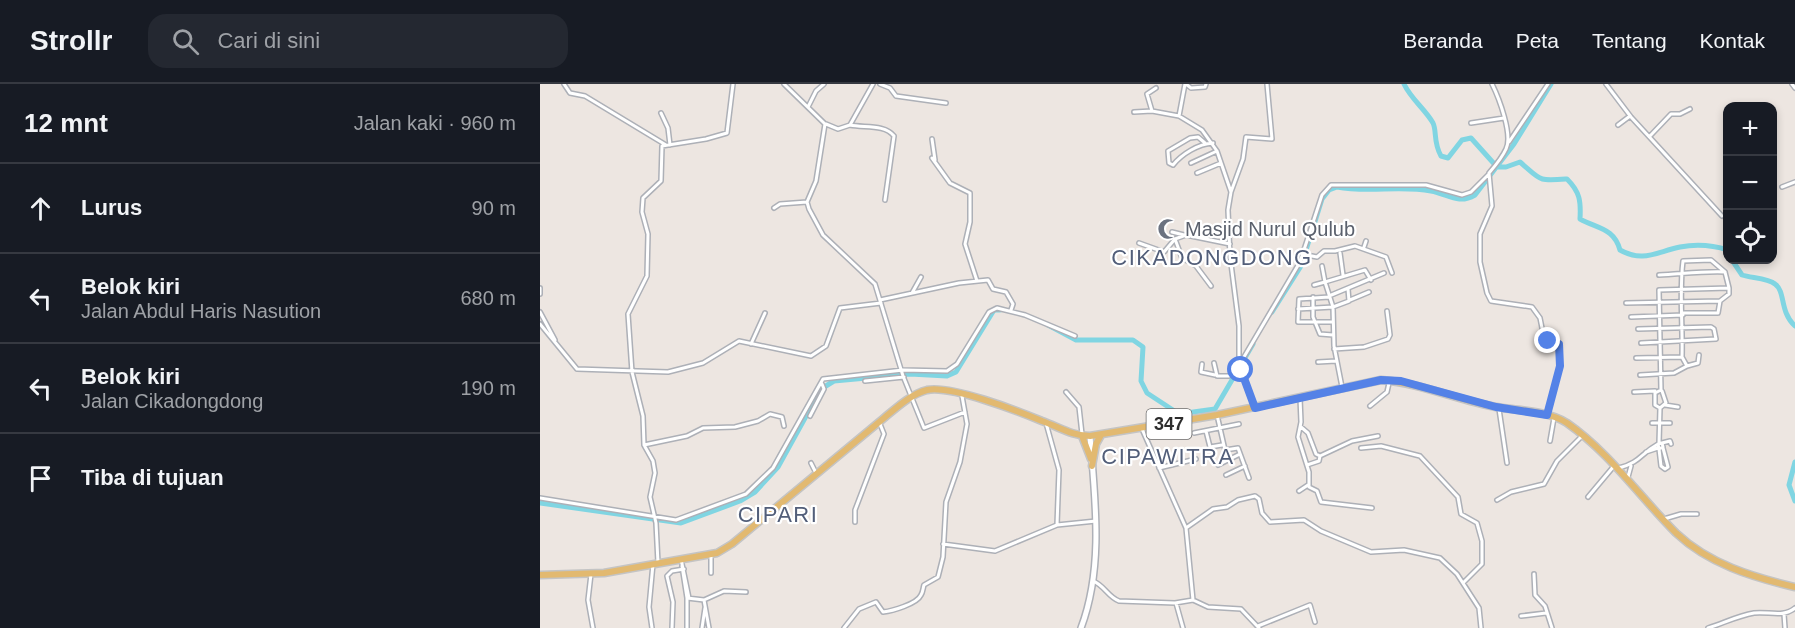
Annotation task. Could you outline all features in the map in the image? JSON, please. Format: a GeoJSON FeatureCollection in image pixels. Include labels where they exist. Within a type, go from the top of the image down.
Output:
{"type":"FeatureCollection","features":[{"type":"Feature","properties":{"kind":"main road","name":"347"},"geometry":{"type":"LineString","coordinates":[[540,575],[591,574],[656,563],[682,566],[711,555],[732,544],[912,397],[934,390],[962,396],[1082,436],[1090,436],[1143,429],[1255,408],[1370,381],[1389,381],[1432,388],[1498,407],[1550,416],[1569,425],[1617,466],[1664,519],[1689,543],[1739,573],[1795,587]]}},
{"type":"Feature","properties":{"kind":"main road"},"geometry":{"type":"LineString","coordinates":[[1092,465],[1096,444],[1101,435]]}},
{"type":"Feature","properties":{"kind":"main road"},"geometry":{"type":"LineString","coordinates":[[1082,436],[1088,446],[1092,465]]}},
{"type":"Feature","properties":{"kind":"street"},"geometry":{"type":"LineString","coordinates":[[564,84],[570,93],[585,96],[668,145]]}},
{"type":"Feature","properties":{"kind":"street"},"geometry":{"type":"LineString","coordinates":[[652,628],[649,607],[656,563],[656,519],[650,497],[655,473],[653,461],[644,446],[643,416],[632,371],[628,309],[646,276],[648,234],[642,204],[646,193],[661,181],[660,148],[727,133],[733,84]]}},
{"type":"Feature","properties":{"kind":"street"},"geometry":{"type":"LineString","coordinates":[[784,84],[825,124],[838,129],[850,125],[889,130],[894,136],[885,200]]}},
{"type":"Feature","properties":{"kind":"street"},"geometry":{"type":"LineString","coordinates":[[808,106],[816,91],[824,84]]}},
{"type":"Feature","properties":{"kind":"street"},"geometry":{"type":"LineString","coordinates":[[850,125],[873,84]]}},
{"type":"Feature","properties":{"kind":"street"},"geometry":{"type":"LineString","coordinates":[[882,84],[896,96],[946,103]]}},
{"type":"Feature","properties":{"kind":"street"},"geometry":{"type":"LineString","coordinates":[[1179,116],[1185,84],[1190,88],[1206,87],[1206,84]]}},
{"type":"Feature","properties":{"kind":"street"},"geometry":{"type":"LineString","coordinates":[[1255,408],[1240,366],[1228,210],[1231,192],[1244,159],[1246,137],[1272,140],[1267,84]]}},
{"type":"Feature","properties":{"kind":"street"},"geometry":{"type":"LineString","coordinates":[[1492,84],[1504,117],[1508,144]]}},
{"type":"Feature","properties":{"kind":"street"},"geometry":{"type":"LineString","coordinates":[[1202,364],[1201,372],[1229,376],[1240,366],[1305,254],[1322,195],[1331,185],[1426,185],[1462,195],[1471,192],[1489,175],[1548,84]]}},
{"type":"Feature","properties":{"kind":"street"},"geometry":{"type":"LineString","coordinates":[[1606,84],[1630,116],[1722,216]]}},
{"type":"Feature","properties":{"kind":"street"},"geometry":{"type":"LineString","coordinates":[[1792,84],[1795,88]]}},
{"type":"Feature","properties":{"kind":"street"},"geometry":{"type":"LineString","coordinates":[[1152,111],[1147,94],[1156,88]]}},
{"type":"Feature","properties":{"kind":"street"},"geometry":{"type":"LineString","coordinates":[[1650,136],[1672,114],[1680,114],[1690,109]]}},
{"type":"Feature","properties":{"kind":"street"},"geometry":{"type":"LineString","coordinates":[[1134,112],[1152,111],[1179,116],[1202,130],[1213,143],[1231,192]]}},
{"type":"Feature","properties":{"kind":"street"},"geometry":{"type":"LineString","coordinates":[[662,113],[668,128],[668,145]]}},
{"type":"Feature","properties":{"kind":"street"},"geometry":{"type":"LineString","coordinates":[[1618,125],[1630,116]]}},
{"type":"Feature","properties":{"kind":"street"},"geometry":{"type":"LineString","coordinates":[[1471,123],[1504,117]]}},
{"type":"Feature","properties":{"kind":"street"},"geometry":{"type":"LineString","coordinates":[[825,124],[816,181],[807,202],[820,232],[872,281],[881,301],[904,370],[904,377],[924,429],[965,412]]}},
{"type":"Feature","properties":{"kind":"street"},"geometry":{"type":"LineString","coordinates":[[1205,143],[1198,137],[1190,138],[1168,151],[1169,163],[1173,165],[1180,157],[1205,143],[1213,143]]}},
{"type":"Feature","properties":{"kind":"street"},"geometry":{"type":"LineString","coordinates":[[932,139],[933,159],[950,183],[970,194],[970,222],[965,244],[977,282]]}},
{"type":"Feature","properties":{"kind":"street"},"geometry":{"type":"LineString","coordinates":[[1191,162],[1216,151]]}},
{"type":"Feature","properties":{"kind":"street"},"geometry":{"type":"LineString","coordinates":[[1197,173],[1221,163]]}},
{"type":"Feature","properties":{"kind":"street"},"geometry":{"type":"LineString","coordinates":[[1489,175],[1492,206],[1480,234],[1480,270],[1491,301],[1532,307],[1540,318],[1544,338],[1559,344],[1560,366],[1550,416],[1550,441]]}},
{"type":"Feature","properties":{"kind":"street"},"geometry":{"type":"LineString","coordinates":[[1782,187],[1795,182]]}},
{"type":"Feature","properties":{"kind":"street"},"geometry":{"type":"LineString","coordinates":[[774,208],[780,204],[807,202]]}},
{"type":"Feature","properties":{"kind":"street"},"geometry":{"type":"LineString","coordinates":[[1172,232],[1230,243]]}},
{"type":"Feature","properties":{"kind":"street"},"geometry":{"type":"LineString","coordinates":[[1139,243],[1166,252],[1175,239],[1186,235]]}},
{"type":"Feature","properties":{"kind":"street"},"geometry":{"type":"LineString","coordinates":[[1175,239],[1182,258],[1196,266],[1211,286]]}},
{"type":"Feature","properties":{"kind":"street"},"geometry":{"type":"LineString","coordinates":[[1364,248],[1366,241]]}},
{"type":"Feature","properties":{"kind":"street"},"geometry":{"type":"LineString","coordinates":[[1305,254],[1317,257],[1325,250],[1364,248],[1386,257],[1392,273]]}},
{"type":"Feature","properties":{"kind":"street"},"geometry":{"type":"LineString","coordinates":[[1340,253],[1343,275]]}},
{"type":"Feature","properties":{"kind":"street"},"geometry":{"type":"LineString","coordinates":[[1626,303],[1659,300],[1682,300],[1720,301],[1729,294],[1725,273],[1711,260],[1684,260],[1682,274],[1682,300],[1683,314],[1682,357],[1687,366]]}},
{"type":"Feature","properties":{"kind":"street"},"geometry":{"type":"LineString","coordinates":[[1322,266],[1333,307],[1334,349],[1342,388]]}},
{"type":"Feature","properties":{"kind":"street"},"geometry":{"type":"LineString","coordinates":[[1314,285],[1367,270],[1371,280]]}},
{"type":"Feature","properties":{"kind":"street"},"geometry":{"type":"LineString","coordinates":[[1333,322],[1298,322],[1300,298],[1329,296],[1384,273]]}},
{"type":"Feature","properties":{"kind":"street"},"geometry":{"type":"LineString","coordinates":[[1659,275],[1725,273]]}},
{"type":"Feature","properties":{"kind":"street"},"geometry":{"type":"LineString","coordinates":[[912,293],[921,277]]}},
{"type":"Feature","properties":{"kind":"street"},"geometry":{"type":"LineString","coordinates":[[540,324],[578,369],[668,372],[703,363],[738,341],[811,356],[826,346],[840,308],[912,293],[989,280],[993,289],[1006,292],[1013,304],[1011,310]]}},
{"type":"Feature","properties":{"kind":"street"},"geometry":{"type":"LineString","coordinates":[[540,288],[540,294]]}},
{"type":"Feature","properties":{"kind":"street"},"geometry":{"type":"LineString","coordinates":[[1660,408],[1654,405],[1659,391],[1660,375],[1660,289],[1729,288]]}},
{"type":"Feature","properties":{"kind":"street"},"geometry":{"type":"LineString","coordinates":[[1348,289],[1350,300]]}},
{"type":"Feature","properties":{"kind":"street"},"geometry":{"type":"LineString","coordinates":[[1298,309],[1333,307],[1369,292]]}},
{"type":"Feature","properties":{"kind":"street"},"geometry":{"type":"LineString","coordinates":[[1313,297],[1315,323],[1319,333],[1333,334]]}},
{"type":"Feature","properties":{"kind":"street"},"geometry":{"type":"LineString","coordinates":[[1631,317],[1718,314],[1720,301]]}},
{"type":"Feature","properties":{"kind":"street"},"geometry":{"type":"LineString","coordinates":[[810,416],[823,386],[823,379],[904,370],[949,370],[957,364],[991,310],[1011,310],[1075,336]]}},
{"type":"Feature","properties":{"kind":"street"},"geometry":{"type":"LineString","coordinates":[[1334,349],[1364,347],[1388,339],[1390,335],[1387,311]]}},
{"type":"Feature","properties":{"kind":"street"},"geometry":{"type":"LineString","coordinates":[[540,312],[557,344]]}},
{"type":"Feature","properties":{"kind":"street"},"geometry":{"type":"LineString","coordinates":[[751,345],[765,313]]}},
{"type":"Feature","properties":{"kind":"street"},"geometry":{"type":"LineString","coordinates":[[1638,330],[1713,327],[1715,341],[1641,343]]}},
{"type":"Feature","properties":{"kind":"street"},"geometry":{"type":"LineString","coordinates":[[1641,375],[1676,373],[1687,366],[1698,363],[1699,356]]}},
{"type":"Feature","properties":{"kind":"street"},"geometry":{"type":"LineString","coordinates":[[1636,358],[1682,357]]}},
{"type":"Feature","properties":{"kind":"street"},"geometry":{"type":"LineString","coordinates":[[1318,362],[1336,361]]}},
{"type":"Feature","properties":{"kind":"street"},"geometry":{"type":"LineString","coordinates":[[1214,363],[1215,375]]}},
{"type":"Feature","properties":{"kind":"street"},"geometry":{"type":"LineString","coordinates":[[865,381],[904,377]]}},
{"type":"Feature","properties":{"kind":"street"},"geometry":{"type":"LineString","coordinates":[[1370,406],[1387,392],[1389,381]]}},
{"type":"Feature","properties":{"kind":"street"},"geometry":{"type":"LineString","coordinates":[[540,498],[656,519],[677,520],[748,492],[773,468],[823,386]]}},
{"type":"Feature","properties":{"kind":"street"},"geometry":{"type":"LineString","coordinates":[[1634,392],[1659,391],[1665,396],[1665,405]]}},
{"type":"Feature","properties":{"kind":"street"},"geometry":{"type":"LineString","coordinates":[[1066,392],[1079,407],[1082,436]]}},
{"type":"Feature","properties":{"kind":"street"},"geometry":{"type":"LineString","coordinates":[[844,628],[865,605],[876,602],[882,612],[886,612],[920,596],[924,585],[938,577],[943,557],[946,502],[960,462],[967,424],[962,396]]}},
{"type":"Feature","properties":{"kind":"street"},"geometry":{"type":"LineString","coordinates":[[1300,398],[1298,441],[1307,465],[1308,485]]}},
{"type":"Feature","properties":{"kind":"street"},"geometry":{"type":"LineString","coordinates":[[1660,408],[1665,405],[1678,406]]}},
{"type":"Feature","properties":{"kind":"street"},"geometry":{"type":"LineString","coordinates":[[1498,407],[1507,463]]}},
{"type":"Feature","properties":{"kind":"street"},"geometry":{"type":"LineString","coordinates":[[1660,408],[1660,446],[1661,466],[1665,469],[1668,467],[1660,446]]}},
{"type":"Feature","properties":{"kind":"street"},"geometry":{"type":"LineString","coordinates":[[644,446],[687,436],[703,428],[747,424],[770,414],[782,417],[784,426]]}},
{"type":"Feature","properties":{"kind":"street"},"geometry":{"type":"LineString","coordinates":[[1217,415],[1222,445],[1229,459]]}},
{"type":"Feature","properties":{"kind":"street"},"geometry":{"type":"LineString","coordinates":[[855,522],[855,510],[884,434],[879,422]]}},
{"type":"Feature","properties":{"kind":"street"},"geometry":{"type":"LineString","coordinates":[[1045,422],[1059,467],[1057,525]]}},
{"type":"Feature","properties":{"kind":"street"},"geometry":{"type":"LineString","coordinates":[[1652,423],[1670,423]]}},
{"type":"Feature","properties":{"kind":"street"},"geometry":{"type":"LineString","coordinates":[[1194,433],[1239,424]]}},
{"type":"Feature","properties":{"kind":"street"},"geometry":{"type":"LineString","coordinates":[[1300,427],[1308,433],[1316,454],[1320,456]]}},
{"type":"Feature","properties":{"kind":"street"},"geometry":{"type":"LineString","coordinates":[[1143,429],[1186,528],[1193,600]]}},
{"type":"Feature","properties":{"kind":"street"},"geometry":{"type":"LineString","coordinates":[[1206,431],[1210,447],[1222,445]]}},
{"type":"Feature","properties":{"kind":"street"},"geometry":{"type":"LineString","coordinates":[[1081,628],[1093,581],[1096,521],[1090,436]]}},
{"type":"Feature","properties":{"kind":"street"},"geometry":{"type":"LineString","coordinates":[[1320,456],[1352,441],[1378,436]]}},
{"type":"Feature","properties":{"kind":"street"},"geometry":{"type":"LineString","coordinates":[[1497,500],[1511,492],[1544,484],[1556,462],[1582,436]]}},
{"type":"Feature","properties":{"kind":"street"},"geometry":{"type":"LineString","coordinates":[[1628,477],[1631,466],[1646,452],[1660,446]]}},
{"type":"Feature","properties":{"kind":"street"},"geometry":{"type":"LineString","coordinates":[[1225,450],[1236,447],[1249,477]]}},
{"type":"Feature","properties":{"kind":"street"},"geometry":{"type":"LineString","coordinates":[[1361,448],[1381,447],[1419,455],[1456,495],[1461,514],[1477,523],[1482,541],[1482,564],[1464,582]]}},
{"type":"Feature","properties":{"kind":"street"},"geometry":{"type":"LineString","coordinates":[[1218,465],[1240,454]]}},
{"type":"Feature","properties":{"kind":"street"},"geometry":{"type":"LineString","coordinates":[[1307,465],[1321,460],[1320,456]]}},
{"type":"Feature","properties":{"kind":"street"},"geometry":{"type":"LineString","coordinates":[[1160,468],[1196,459]]}},
{"type":"Feature","properties":{"kind":"street"},"geometry":{"type":"LineString","coordinates":[[811,463],[817,474]]}},
{"type":"Feature","properties":{"kind":"street"},"geometry":{"type":"LineString","coordinates":[[1226,475],[1245,466]]}},
{"type":"Feature","properties":{"kind":"street"},"geometry":{"type":"LineString","coordinates":[[1588,497],[1617,466],[1631,466]]}},
{"type":"Feature","properties":{"kind":"street"},"geometry":{"type":"LineString","coordinates":[[1299,491],[1308,485]]}},
{"type":"Feature","properties":{"kind":"street"},"geometry":{"type":"LineString","coordinates":[[1308,485],[1317,491],[1322,502],[1372,508]]}},
{"type":"Feature","properties":{"kind":"street"},"geometry":{"type":"LineString","coordinates":[[1186,528],[1213,509],[1227,507],[1238,500],[1254,496],[1259,499],[1262,513],[1270,522],[1304,520],[1321,531],[1371,552],[1404,550],[1438,557],[1464,582],[1480,609],[1481,628]]}},
{"type":"Feature","properties":{"kind":"street"},"geometry":{"type":"LineString","coordinates":[[1664,519],[1681,514],[1697,514]]}},
{"type":"Feature","properties":{"kind":"street"},"geometry":{"type":"LineString","coordinates":[[943,544],[995,551],[1057,525],[1096,521]]}},
{"type":"Feature","properties":{"kind":"street"},"geometry":{"type":"LineString","coordinates":[[711,555],[711,573]]}},
{"type":"Feature","properties":{"kind":"street"},"geometry":{"type":"LineString","coordinates":[[672,628],[673,602],[667,576],[682,566],[688,598],[687,628]]}},
{"type":"Feature","properties":{"kind":"street"},"geometry":{"type":"LineString","coordinates":[[591,574],[588,600],[593,628]]}},
{"type":"Feature","properties":{"kind":"street"},"geometry":{"type":"LineString","coordinates":[[1534,574],[1534,592],[1545,606],[1552,628]]}},
{"type":"Feature","properties":{"kind":"street"},"geometry":{"type":"LineString","coordinates":[[1093,581],[1100,584],[1117,600],[1176,603],[1193,600],[1208,607],[1240,609],[1258,627],[1310,605],[1315,622]]}},
{"type":"Feature","properties":{"kind":"street"},"geometry":{"type":"LineString","coordinates":[[688,598],[704,600],[724,591],[746,592]]}},
{"type":"Feature","properties":{"kind":"street"},"geometry":{"type":"LineString","coordinates":[[704,600],[710,628]]}},
{"type":"Feature","properties":{"kind":"street"},"geometry":{"type":"LineString","coordinates":[[1176,603],[1183,628]]}},
{"type":"Feature","properties":{"kind":"street"},"geometry":{"type":"LineString","coordinates":[[702,628],[706,606]]}},
{"type":"Feature","properties":{"kind":"street"},"geometry":{"type":"LineString","coordinates":[[1708,628],[1731,618],[1756,613],[1784,614],[1795,608]]}},
{"type":"Feature","properties":{"kind":"street"},"geometry":{"type":"LineString","coordinates":[[1521,616],[1546,614]]}},
{"type":"Feature","properties":{"kind":"street"},"geometry":{"type":"LineString","coordinates":[[1784,614],[1785,628]]}},
{"type":"Feature","properties":{"kind":"waterway"},"geometry":{"type":"LineString","coordinates":[[1404,84],[1433,123],[1441,156],[1448,158],[1462,140],[1471,138],[1497,167],[1506,167],[1520,162],[1532,173],[1545,180],[1567,179],[1579,197],[1580,219],[1609,233],[1614,237],[1620,250],[1628,254],[1643,256],[1680,247],[1710,246],[1723,249]]}},
{"type":"Feature","properties":{"kind":"waterway"},"geometry":{"type":"LineString","coordinates":[[1272,312],[1301,266],[1322,199],[1329,190],[1337,187],[1419,189],[1458,199],[1469,198],[1475,195],[1514,144],[1551,84]]}},
{"type":"Feature","properties":{"kind":"waterway"},"geometry":{"type":"LineString","coordinates":[[1735,264],[1742,275],[1768,280],[1778,287],[1787,314],[1795,326]]}},
{"type":"Feature","properties":{"kind":"waterway"},"geometry":{"type":"LineString","coordinates":[[540,503],[681,523],[740,501],[755,492],[778,467],[821,389],[834,381],[910,374],[947,376],[956,372],[994,310],[1000,310]]}},
{"type":"Feature","properties":{"kind":"waterway"},"geometry":{"type":"LineString","coordinates":[[1048,325],[1076,340],[1133,340],[1143,347],[1141,381],[1147,393],[1179,414],[1215,409],[1253,344]]}},
{"type":"Feature","properties":{"kind":"waterway"},"geometry":{"type":"LineString","coordinates":[[1795,462],[1789,485],[1795,501]]}},
{"type":"Feature","properties":{"kind":"place","name":"Masjid Nurul Qulub"},"geometry":{"type":"Point","coordinates":[1168,229]}},
{"type":"Feature","properties":{"kind":"district","name":"CIKADONGDONG"},"geometry":{"type":"Point","coordinates":[1212,257]}},
{"type":"Feature","properties":{"kind":"district","name":"CIPAWITRA"},"geometry":{"type":"Point","coordinates":[1168,456]}},
{"type":"Feature","properties":{"kind":"district","name":"CIPARI"},"geometry":{"type":"Point","coordinates":[778,514]}},
{"type":"Feature","properties":{"kind":"route"},"geometry":{"type":"LineString","coordinates":[[1241,370],[1255,408],[1381,380],[1401,381],[1496,407],[1547,415],[1560,363],[1559,344],[1548,341]]}}]}
